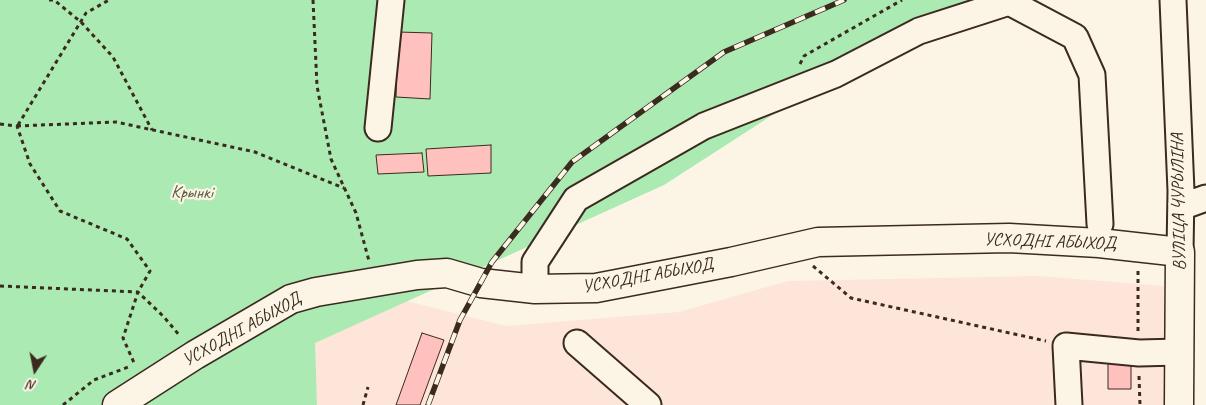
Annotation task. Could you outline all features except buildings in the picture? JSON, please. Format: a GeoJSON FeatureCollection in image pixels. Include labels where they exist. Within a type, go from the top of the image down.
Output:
{"type":"FeatureCollection","features":[{"type":"Feature","properties":{"kind":"main road","name":"УСХОДНІ АБЫХОД"},"geometry":{"type":"LineString","coordinates":[[117,405],[139,376],[195,355],[291,299],[316,292],[375,281],[447,273],[481,283],[535,289],[596,288],[731,262],[818,242],[1016,238],[1107,243],[1180,252]]}},
{"type":"Feature","properties":{"kind":"main road","name":"ВУЛІЦА ЧУРЫЛІНА"},"geometry":{"type":"LineString","coordinates":[[1179,405],[1180,252]]}},
{"type":"Feature","properties":{"kind":"street"},"geometry":{"type":"LineString","coordinates":[[378,128],[391,0]]}},
{"type":"Feature","properties":{"kind":"street","name":"ВУЛІЦА ЧУРЫЛІНА"},"geometry":{"type":"LineString","coordinates":[[1173,0],[1181,207],[1180,252]]}},
{"type":"Feature","properties":{"kind":"street"},"geometry":{"type":"LineString","coordinates":[[535,289],[536,262],[576,199],[704,126],[836,74],[919,31],[1009,2],[1075,37],[1092,75],[1100,224]]}},
{"type":"Feature","properties":{"kind":"street"},"geometry":{"type":"LineString","coordinates":[[1181,207],[1206,198]]}},
{"type":"Feature","properties":{"kind":"street"},"geometry":{"type":"LineString","coordinates":[[577,342],[648,405]]}},
{"type":"Feature","properties":{"kind":"street"},"geometry":{"type":"LineString","coordinates":[[1069,405],[1066,346],[1139,352],[1179,352]]}},
{"type":"Feature","properties":{"kind":"path"},"geometry":{"type":"LineString","coordinates":[[49,0],[54,0],[81,22],[113,57],[153,131]]}},
{"type":"Feature","properties":{"kind":"path"},"geometry":{"type":"LineString","coordinates":[[17,126],[86,13],[110,0]]}},
{"type":"Feature","properties":{"kind":"path"},"geometry":{"type":"LineString","coordinates":[[313,0],[317,86],[331,159],[356,213],[375,281]]}},
{"type":"Feature","properties":{"kind":"path"},"geometry":{"type":"LineString","coordinates":[[785,94],[804,56],[902,0]]}},
{"type":"Feature","properties":{"kind":"path"},"geometry":{"type":"LineString","coordinates":[[0,124],[17,126],[116,122],[255,152],[344,188]]}},
{"type":"Feature","properties":{"kind":"path"},"geometry":{"type":"LineString","coordinates":[[17,126],[30,164],[60,211],[127,239],[150,271],[138,292],[123,338],[139,376],[94,380],[63,405]]}},
{"type":"Feature","properties":{"kind":"path"},"geometry":{"type":"LineString","coordinates":[[811,265],[851,298],[1066,346]]}},
{"type":"Feature","properties":{"kind":"path"},"geometry":{"type":"LineString","coordinates":[[0,286],[138,292],[164,316],[195,355]]}},
{"type":"Feature","properties":{"kind":"path"},"geometry":{"type":"LineString","coordinates":[[1139,352],[1140,405]]}},
{"type":"Feature","properties":{"kind":"path"},"geometry":{"type":"LineString","coordinates":[[363,405],[368,387]]}},
{"type":"Feature","properties":{"kind":"shaded area"},"geometry":{"type":"Polygon","coordinates":[[[1039,276],[1164,286],[1168,405],[317,405],[314,343],[407,301],[506,326],[679,312],[788,281],[1039,276]]]}},
{"type":"Feature","properties":{"kind":"green space","name":"Крынкі"},"geometry":{"type":"Polygon","coordinates":[[[0,0],[974,0],[836,74],[664,185],[315,343],[317,405],[0,405],[0,0]]]}},
{"type":"Feature","properties":{"kind":"railway"},"geometry":{"type":"LineString","coordinates":[[428,405],[460,320],[492,262],[572,162],[724,52],[844,0]]}}]}
